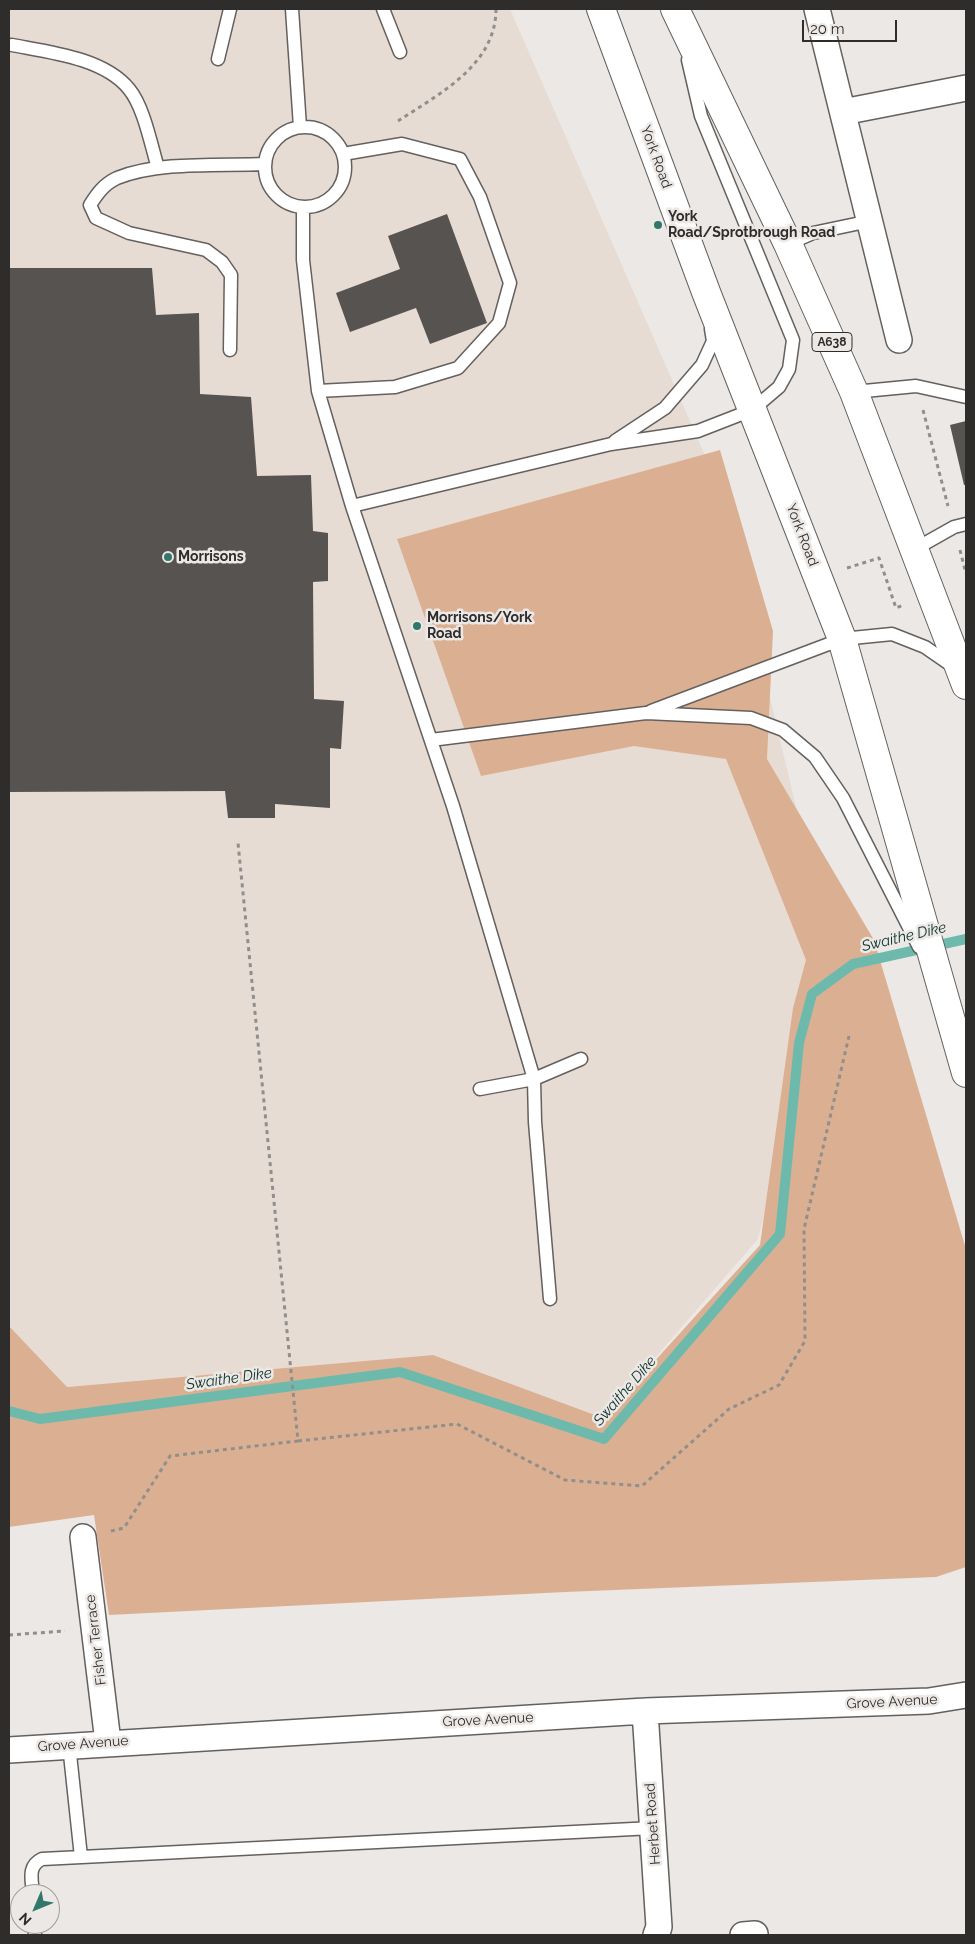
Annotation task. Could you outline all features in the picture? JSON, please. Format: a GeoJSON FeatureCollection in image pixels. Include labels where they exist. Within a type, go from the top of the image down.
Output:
{"type":"FeatureCollection","features":[{"type":"Feature","properties":{"kind":"highway","name":"York Road"},"geometry":{"type":"LineString","coordinates":[[601,9],[706,292],[842,639],[966,1073]]}},
{"type":"Feature","properties":{"kind":"highway","name":"A638"},"geometry":{"type":"LineString","coordinates":[[676,10],[788,244],[854,392],[964,679]]}},
{"type":"Feature","properties":{"kind":"street"},"geometry":{"type":"LineString","coordinates":[[817,9],[899,340]]}},
{"type":"Feature","properties":{"kind":"street"},"geometry":{"type":"LineString","coordinates":[[843,112],[966,88]]}},
{"type":"Feature","properties":{"kind":"street","name":"Fisher Terrace"},"geometry":{"type":"LineString","coordinates":[[83,1537],[108,1742]]}},
{"type":"Feature","properties":{"kind":"street","name":"Grove Avenue"},"geometry":{"type":"LineString","coordinates":[[9,1750],[108,1742],[645,1711],[929,1701],[966,1695]]}},
{"type":"Feature","properties":{"kind":"street","name":"Herbet Road"},"geometry":{"type":"LineString","coordinates":[[645,1711],[659,1927],[656,1935]]}},
{"type":"Feature","properties":{"kind":"lane"},"geometry":{"type":"LineString","coordinates":[[218,59],[230,9]]}},
{"type":"Feature","properties":{"kind":"lane"},"geometry":{"type":"LineString","coordinates":[[292,9],[300,127]]}},
{"type":"Feature","properties":{"kind":"lane"},"geometry":{"type":"LineString","coordinates":[[383,9],[400,52]]}},
{"type":"Feature","properties":{"kind":"lane"},"geometry":{"type":"LineString","coordinates":[[352,506],[611,444],[698,431],[752,410],[779,387],[790,369],[793,340],[701,116],[676,10]]}},
{"type":"Feature","properties":{"kind":"lane"},"geometry":{"type":"LineString","coordinates":[[12,45],[67,56],[110,71],[130,89],[142,115],[158,168]]}},
{"type":"Feature","properties":{"kind":"lane"},"geometry":{"type":"LineString","coordinates":[[300,127],[313,128],[326,133],[336,142],[343,154],[345,167],[343,180],[337,191],[322,203],[303,208],[290,205],[279,198],[270,188],[265,177],[264,164],[268,150],[275,139],[286,131],[300,127]]}},
{"type":"Feature","properties":{"kind":"lane"},"geometry":{"type":"LineString","coordinates":[[318,391],[395,387],[458,368],[499,323],[510,283],[480,197],[460,159],[402,144],[343,154]]}},
{"type":"Feature","properties":{"kind":"lane"},"geometry":{"type":"LineString","coordinates":[[230,350],[231,275],[222,262],[206,250],[130,233],[96,218],[90,205],[99,190],[117,178],[158,168],[264,164]]}},
{"type":"Feature","properties":{"kind":"lane"},"geometry":{"type":"LineString","coordinates":[[303,208],[302,260],[318,391],[352,506],[456,815],[534,1079],[534,1122],[550,1299]]}},
{"type":"Feature","properties":{"kind":"lane"},"geometry":{"type":"LineString","coordinates":[[788,244],[813,233],[870,221]]}},
{"type":"Feature","properties":{"kind":"lane"},"geometry":{"type":"LineString","coordinates":[[611,444],[665,408],[702,365],[713,341],[706,292]]}},
{"type":"Feature","properties":{"kind":"lane"},"geometry":{"type":"LineString","coordinates":[[854,392],[916,386],[966,397]]}},
{"type":"Feature","properties":{"kind":"lane"},"geometry":{"type":"LineString","coordinates":[[915,549],[960,526]]}},
{"type":"Feature","properties":{"kind":"lane"},"geometry":{"type":"LineString","coordinates":[[646,713],[842,639],[892,634],[925,647],[964,679]]}},
{"type":"Feature","properties":{"kind":"lane"},"geometry":{"type":"LineString","coordinates":[[431,740],[646,713],[752,718],[783,730],[816,757],[843,798],[945,998]]}},
{"type":"Feature","properties":{"kind":"lane"},"geometry":{"type":"LineString","coordinates":[[480,1090],[534,1079],[581,1059]]}},
{"type":"Feature","properties":{"kind":"lane"},"geometry":{"type":"LineString","coordinates":[[69,1745],[81,1857]]}},
{"type":"Feature","properties":{"kind":"lane"},"geometry":{"type":"LineString","coordinates":[[32,1884],[31,1869],[35,1863],[42,1859],[653,1828]]}},
{"type":"Feature","properties":{"kind":"path"},"geometry":{"type":"LineString","coordinates":[[370,150],[386,129],[458,81],[481,56],[496,24],[496,9]]}},
{"type":"Feature","properties":{"kind":"path"},"geometry":{"type":"LineString","coordinates":[[916,386],[960,526],[966,574]]}},
{"type":"Feature","properties":{"kind":"path"},"geometry":{"type":"LineString","coordinates":[[845,569],[879,558],[896,608],[933,597]]}},
{"type":"Feature","properties":{"kind":"path"},"geometry":{"type":"LineString","coordinates":[[238,843],[298,1441]]}},
{"type":"Feature","properties":{"kind":"path"},"geometry":{"type":"LineString","coordinates":[[83,1537],[124,1528],[170,1456],[457,1424],[565,1480],[642,1486],[729,1410],[779,1385],[805,1341],[804,1229],[849,1036]]}},
{"type":"Feature","properties":{"kind":"path"},"geometry":{"type":"LineString","coordinates":[[9,1635],[95,1629]]}},
{"type":"Feature","properties":{"kind":"shaded area"},"geometry":{"type":"Polygon","coordinates":[[[9,9],[510,9],[721,492],[832,958],[758,1239],[603,1418],[433,1355],[67,1387],[9,1326],[9,9]]]}},
{"type":"Feature","properties":{"kind":"shaded area"},"geometry":{"type":"Polygon","coordinates":[[[720,450],[773,631],[767,759],[874,940],[966,1249],[966,1567],[936,1577],[565,1592],[109,1615],[94,1515],[9,1527],[9,1326],[67,1387],[433,1355],[603,1418],[760,1245],[793,1008],[806,960],[726,759],[634,746],[481,776],[397,539],[720,450]]]}},
{"type":"Feature","properties":{"kind":"building"},"geometry":{"type":"Polygon","coordinates":[[[447,214],[487,323],[430,344],[416,308],[350,332],[336,293],[400,269],[388,236],[447,214]]]}},
{"type":"Feature","properties":{"kind":"building","name":"Morrisons"},"geometry":{"type":"Polygon","coordinates":[[[9,268],[152,268],[156,315],[199,313],[200,394],[251,397],[257,476],[311,475],[313,531],[328,533],[328,581],[313,582],[314,699],[344,701],[341,749],[330,748],[330,808],[275,804],[275,818],[228,818],[225,791],[9,792],[9,268]]]}},
{"type":"Feature","properties":{"kind":"building"},"geometry":{"type":"Polygon","coordinates":[[[966,421],[966,485],[964,485],[950,425],[966,421]]]}},
{"type":"Feature","properties":{"kind":"waterway","name":"Swaithe Dike"},"geometry":{"type":"LineString","coordinates":[[9,1411],[40,1419],[400,1372],[604,1439],[780,1234],[799,1043],[812,994],[853,964],[966,939]]}},
{"type":"Feature","properties":{"kind":"place","name":"York Road/Sprotbrough Road"},"geometry":{"type":"Point","coordinates":[658,225]}},
{"type":"Feature","properties":{"kind":"place","name":"Morrisons"},"geometry":{"type":"Point","coordinates":[168,557]}},
{"type":"Feature","properties":{"kind":"place","name":"Morrisons/York Road"},"geometry":{"type":"Point","coordinates":[417,626]}}]}
